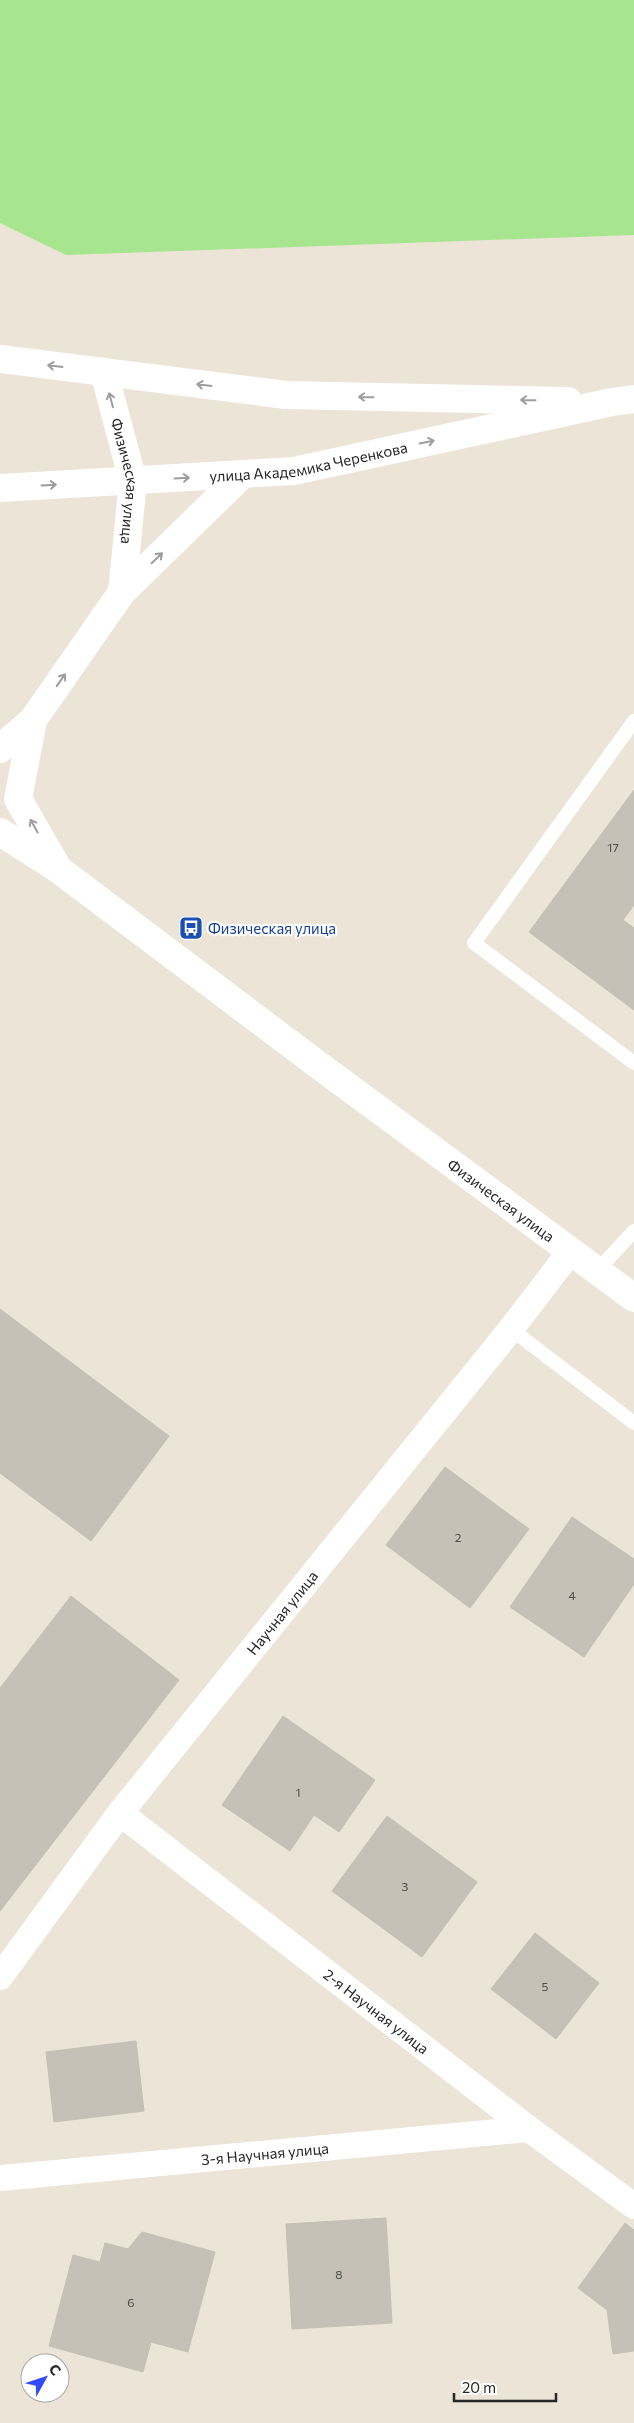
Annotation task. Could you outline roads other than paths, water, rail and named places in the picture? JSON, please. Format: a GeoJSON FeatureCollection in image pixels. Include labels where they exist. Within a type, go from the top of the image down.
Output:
{"type":"FeatureCollection","features":[{"type":"Feature","properties":{"kind":"street","name":"улица Академика Черенкова"},"geometry":{"type":"LineString","coordinates":[[0,359],[286,395],[623,400]]}},
{"type":"Feature","properties":{"kind":"street","name":"Физическая улица"},"geometry":{"type":"LineString","coordinates":[[104,372],[133,480],[122,592]]}},
{"type":"Feature","properties":{"kind":"street","name":"улица Академика Черенкова"},"geometry":{"type":"LineString","coordinates":[[0,488],[294,471],[623,400]]}},
{"type":"Feature","properties":{"kind":"street","name":"Физическая улица"},"geometry":{"type":"LineString","coordinates":[[0,749],[33,720],[122,592],[242,475]]}},
{"type":"Feature","properties":{"kind":"street","name":"Физическая улица"},"geometry":{"type":"LineString","coordinates":[[33,720],[18,799],[58,869]]}},
{"type":"Feature","properties":{"kind":"street","name":"Физическая улица"},"geometry":{"type":"LineString","coordinates":[[0,832],[58,869],[634,1298]]}},
{"type":"Feature","properties":{"kind":"street","name":"Научная улица"},"geometry":{"type":"LineString","coordinates":[[0,1977],[120,1813],[511,1329],[570,1252]]}},
{"type":"Feature","properties":{"kind":"street","name":"2-я Научная улица"},"geometry":{"type":"LineString","coordinates":[[120,1813],[529,2129],[634,2206]]}},
{"type":"Feature","properties":{"kind":"street","name":"3-я Научная улица"},"geometry":{"type":"LineString","coordinates":[[0,2178],[529,2129]]}},
{"type":"Feature","properties":{"kind":"lane"},"geometry":{"type":"LineString","coordinates":[[634,721],[474,943],[634,1063]]}},
{"type":"Feature","properties":{"kind":"lane"},"geometry":{"type":"LineString","coordinates":[[598,1270],[634,1231]]}},
{"type":"Feature","properties":{"kind":"lane"},"geometry":{"type":"LineString","coordinates":[[511,1329],[634,1423]]}},
{"type":"Feature","properties":{"kind":"place","name":"Физическая улица"},"geometry":{"type":"Point","coordinates":[191,928]}}]}
